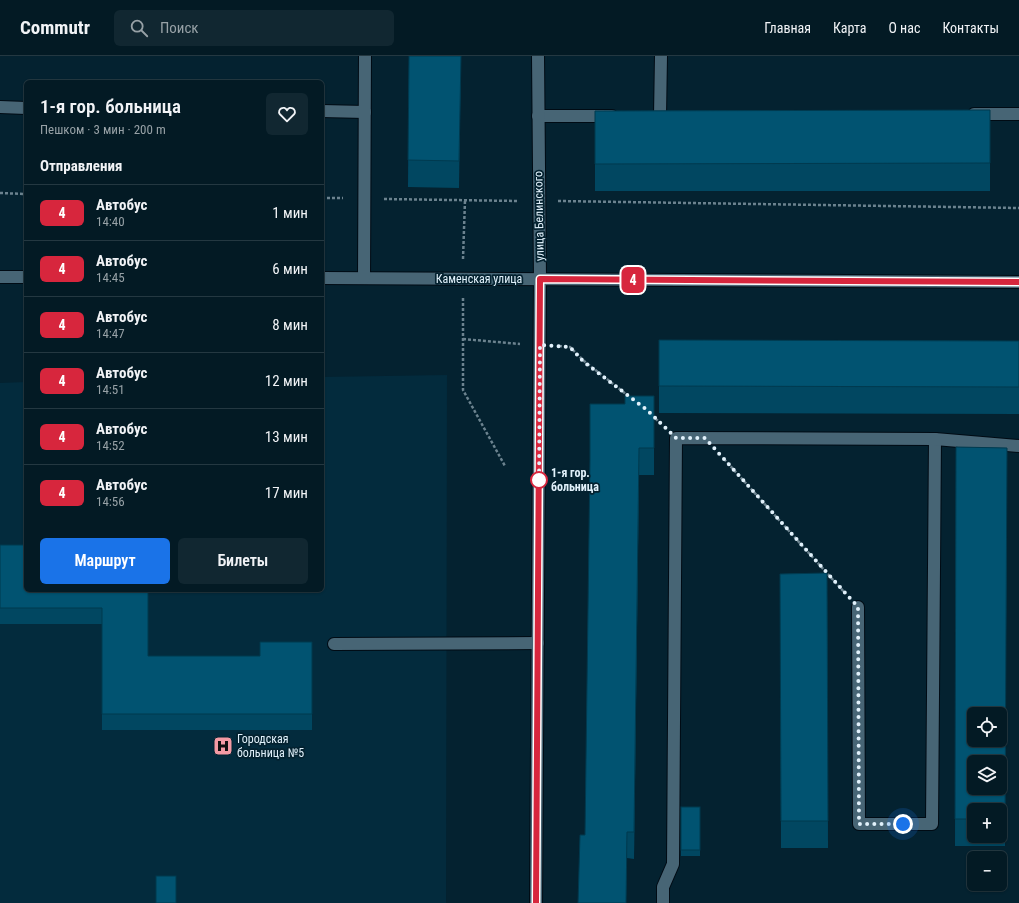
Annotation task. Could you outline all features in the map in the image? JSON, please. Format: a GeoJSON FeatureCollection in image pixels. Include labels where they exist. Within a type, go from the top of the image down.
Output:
{"type":"FeatureCollection","features":[{"type":"Feature","properties":{"kind":"street"},"geometry":{"type":"LineString","coordinates":[[364,278],[365,56]]}},
{"type":"Feature","properties":{"kind":"street","name":"улица Белинского"},"geometry":{"type":"LineString","coordinates":[[536,903],[540,345],[538,56]]}},
{"type":"Feature","properties":{"kind":"street"},"geometry":{"type":"LineString","coordinates":[[645,116],[664,116],[661,56]]}},
{"type":"Feature","properties":{"kind":"street"},"geometry":{"type":"LineString","coordinates":[[0,107],[24,108]]}},
{"type":"Feature","properties":{"kind":"street"},"geometry":{"type":"LineString","coordinates":[[324,111],[365,112]]}},
{"type":"Feature","properties":{"kind":"street"},"geometry":{"type":"LineString","coordinates":[[963,114],[1019,114]]}},
{"type":"Feature","properties":{"kind":"street"},"geometry":{"type":"LineString","coordinates":[[538,116],[622,116]]}},
{"type":"Feature","properties":{"kind":"street"},"geometry":{"type":"LineString","coordinates":[[0,277],[24,277]]}},
{"type":"Feature","properties":{"kind":"street","name":"Каменская улица"},"geometry":{"type":"LineString","coordinates":[[324,278],[1019,282]]}},
{"type":"Feature","properties":{"kind":"street"},"geometry":{"type":"LineString","coordinates":[[663,903],[663,886],[673,864],[676,438],[935,439],[1019,446]]}},
{"type":"Feature","properties":{"kind":"street"},"geometry":{"type":"LineString","coordinates":[[858,607],[859,824],[932,824],[935,439]]}},
{"type":"Feature","properties":{"kind":"street"},"geometry":{"type":"LineString","coordinates":[[334,644],[538,643]]}},
{"type":"Feature","properties":{"kind":"path"},"geometry":{"type":"LineString","coordinates":[[0,193],[24,194]]}},
{"type":"Feature","properties":{"kind":"path"},"geometry":{"type":"LineString","coordinates":[[324,198],[1019,208]]}},
{"type":"Feature","properties":{"kind":"path"},"geometry":{"type":"LineString","coordinates":[[465,200],[463,390],[505,466]]}},
{"type":"Feature","properties":{"kind":"path"},"geometry":{"type":"LineString","coordinates":[[463,339],[570,347],[584,362],[634,400]]}},
{"type":"Feature","properties":{"kind":"path"},"geometry":{"type":"LineString","coordinates":[[647,410],[676,438]]}},
{"type":"Feature","properties":{"kind":"path"},"geometry":{"type":"LineString","coordinates":[[705,438],[858,607]]}},
{"type":"Feature","properties":{"kind":"shaded area","name":"Городская больница №5"},"geometry":{"type":"Polygon","coordinates":[[[447,375],[446,903],[0,903],[0,383],[24,382],[24,592],[324,592],[324,377],[447,375]]]}},
{"type":"Feature","properties":{"kind":"building"},"geometry":{"type":"Polygon","coordinates":[[[409,56],[461,56],[459,161],[408,160],[409,56]]]}},
{"type":"Feature","properties":{"kind":"building"},"geometry":{"type":"Polygon","coordinates":[[[990,110],[990,163],[595,164],[595,111],[990,110]]]}},
{"type":"Feature","properties":{"kind":"building"},"geometry":{"type":"Polygon","coordinates":[[[659,340],[1019,341],[1019,387],[659,386],[659,340]]]}},
{"type":"Feature","properties":{"kind":"building"},"geometry":{"type":"Polygon","coordinates":[[[625,396],[654,396],[654,448],[639,448],[634,832],[627,832],[626,903],[578,903],[580,835],[585,835],[590,404],[625,404],[625,396]]]}},
{"type":"Feature","properties":{"kind":"building"},"geometry":{"type":"Polygon","coordinates":[[[956,447],[1007,448],[1006,707],[967,707],[967,747],[1005,747],[1005,755],[967,755],[967,795],[1005,795],[1005,803],[967,803],[967,819],[955,819],[956,447]]]}},
{"type":"Feature","properties":{"kind":"building"},"geometry":{"type":"Polygon","coordinates":[[[0,545],[24,545],[24,592],[148,592],[148,656],[260,656],[260,642],[312,642],[312,714],[102,714],[102,608],[0,608],[0,545]]]}},
{"type":"Feature","properties":{"kind":"building"},"geometry":{"type":"Polygon","coordinates":[[[827,573],[828,821],[781,821],[780,574],[827,573]]]}},
{"type":"Feature","properties":{"kind":"building"},"geometry":{"type":"Polygon","coordinates":[[[681,807],[700,807],[700,850],[681,850],[681,807]]]}},
{"type":"Feature","properties":{"kind":"building"},"geometry":{"type":"Polygon","coordinates":[[[156,876],[176,876],[176,903],[156,903],[156,876]]]}},
{"type":"Feature","properties":{"kind":"bus line","name":"4"},"geometry":{"type":"LineString","coordinates":[[536,903],[540,279],[1019,282]]}},
{"type":"Feature","properties":{"kind":"place","name":"1-я гор. больница"},"geometry":{"type":"Point","coordinates":[539,480]}},
{"type":"Feature","properties":{"kind":"place","name":"Городская больница №5"},"geometry":{"type":"Point","coordinates":[223,746]}},
{"type":"Feature","properties":{"kind":"route"},"geometry":{"type":"LineString","coordinates":[[539,480],[539,486],[540,345],[570,347],[584,362],[647,410],[676,438],[705,438],[858,607],[859,824],[903,824]]}}]}
